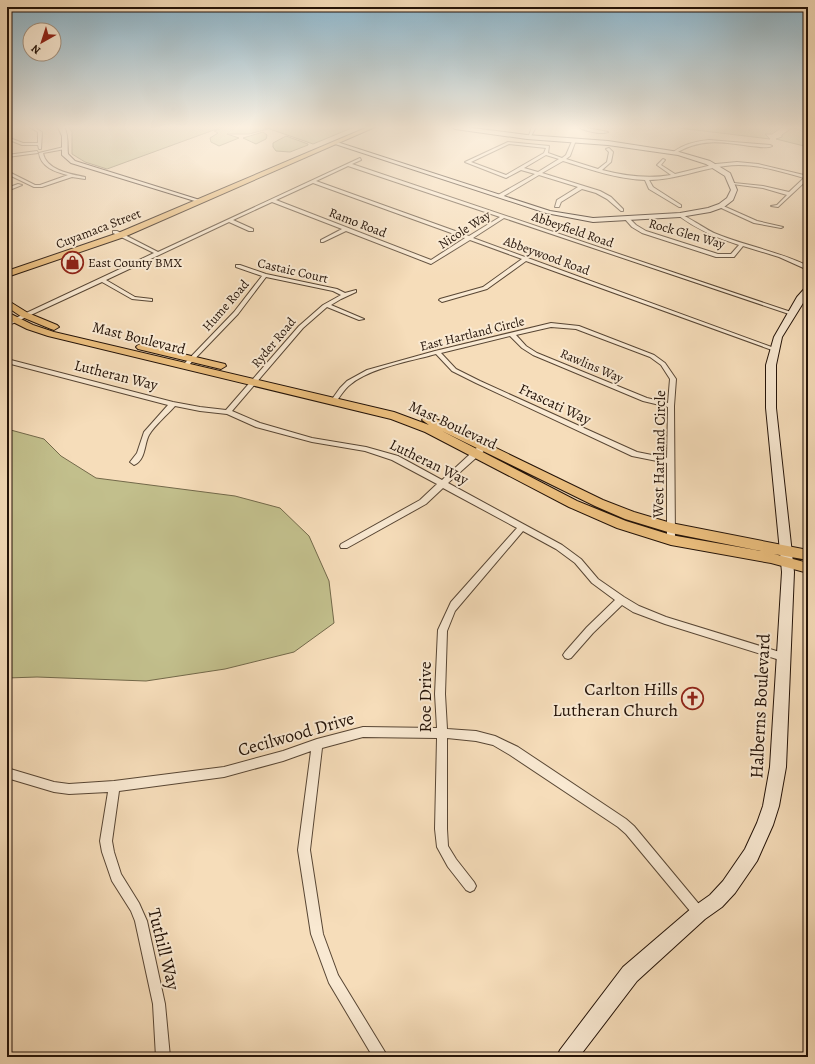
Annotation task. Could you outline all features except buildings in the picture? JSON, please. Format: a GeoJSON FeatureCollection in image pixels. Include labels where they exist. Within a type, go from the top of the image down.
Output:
{"type":"FeatureCollection","features":[{"type":"Feature","properties":{"kind":"main road","name":"Cuyamaca Street"},"geometry":{"type":"LineString","coordinates":[[7,274],[118,233],[251,177]]}},
{"type":"Feature","properties":{"kind":"main road","name":"Cuyamaca Street"},"geometry":{"type":"LineString","coordinates":[[7,269],[118,233]]}},
{"type":"Feature","properties":{"kind":"main road","name":"Mast Boulevard"},"geometry":{"type":"LineString","coordinates":[[7,303],[25,315],[52,326],[192,358],[257,379]]}},
{"type":"Feature","properties":{"kind":"main road","name":"Mast Boulevard"},"geometry":{"type":"LineString","coordinates":[[10,320],[50,334],[184,366],[257,379],[336,398],[394,416],[480,450],[598,516],[622,525],[671,534],[745,553],[785,556],[808,555]]}},
{"type":"Feature","properties":{"kind":"main road","name":"Mast Boulevard"},"geometry":{"type":"LineString","coordinates":[[785,556],[808,568]]}},
{"type":"Feature","properties":{"kind":"street"},"geometry":{"type":"LineString","coordinates":[[16,177],[34,186],[40,186],[68,177]]}},
{"type":"Feature","properties":{"kind":"street"},"geometry":{"type":"LineString","coordinates":[[79,177],[83,178]]}},
{"type":"Feature","properties":{"kind":"street"},"geometry":{"type":"LineString","coordinates":[[121,177],[197,200]]}},
{"type":"Feature","properties":{"kind":"street"},"geometry":{"type":"LineString","coordinates":[[10,320],[25,315],[324,177]]}},
{"type":"Feature","properties":{"kind":"street","name":"Abbeyfield Road"},"geometry":{"type":"LineString","coordinates":[[384,177],[791,313]]}},
{"type":"Feature","properties":{"kind":"street"},"geometry":{"type":"LineString","coordinates":[[440,177],[548,212],[570,217],[602,220],[681,215],[711,210],[730,200],[733,195],[734,184],[728,177]]}},
{"type":"Feature","properties":{"kind":"street"},"geometry":{"type":"LineString","coordinates":[[500,196],[533,177]]}},
{"type":"Feature","properties":{"kind":"street"},"geometry":{"type":"LineString","coordinates":[[547,177],[603,194],[621,210]]}},
{"type":"Feature","properties":{"kind":"street"},"geometry":{"type":"LineString","coordinates":[[629,177],[646,179],[659,177]]}},
{"type":"Feature","properties":{"kind":"street"},"geometry":{"type":"LineString","coordinates":[[773,206],[778,206],[808,178]]}},
{"type":"Feature","properties":{"kind":"street"},"geometry":{"type":"LineString","coordinates":[[646,179],[651,188],[679,206]]}},
{"type":"Feature","properties":{"kind":"street","name":"Abbeywood Road"},"geometry":{"type":"LineString","coordinates":[[312,182],[774,349]]}},
{"type":"Feature","properties":{"kind":"street"},"geometry":{"type":"LineString","coordinates":[[734,184],[764,187],[790,194]]}},
{"type":"Feature","properties":{"kind":"street"},"geometry":{"type":"LineString","coordinates":[[7,190],[20,185]]}},
{"type":"Feature","properties":{"kind":"street"},"geometry":{"type":"LineString","coordinates":[[557,206],[559,201],[582,187]]}},
{"type":"Feature","properties":{"kind":"street","name":"Ramo Road"},"geometry":{"type":"LineString","coordinates":[[271,200],[426,261],[431,262],[437,259]]}},
{"type":"Feature","properties":{"kind":"street"},"geometry":{"type":"LineString","coordinates":[[721,206],[756,222],[782,227]]}},
{"type":"Feature","properties":{"kind":"street"},"geometry":{"type":"LineString","coordinates":[[681,215],[705,231],[742,245],[785,258],[808,268]]}},
{"type":"Feature","properties":{"kind":"street","name":"Nicole Way"},"geometry":{"type":"LineString","coordinates":[[437,259],[503,217]]}},
{"type":"Feature","properties":{"kind":"street","name":"Rock Glen Way"},"geometry":{"type":"LineString","coordinates":[[626,218],[634,226],[644,232],[718,256],[732,256],[742,245]]}},
{"type":"Feature","properties":{"kind":"street"},"geometry":{"type":"LineString","coordinates":[[228,220],[251,230]]}},
{"type":"Feature","properties":{"kind":"street"},"geometry":{"type":"LineString","coordinates":[[323,241],[346,229]]}},
{"type":"Feature","properties":{"kind":"street"},"geometry":{"type":"LineString","coordinates":[[118,233],[157,253]]}},
{"type":"Feature","properties":{"kind":"street"},"geometry":{"type":"LineString","coordinates":[[442,300],[484,288],[525,259]]}},
{"type":"Feature","properties":{"kind":"street","name":"Castaic Court"},"geometry":{"type":"LineString","coordinates":[[238,266],[265,275],[335,290],[344,294]]}},
{"type":"Feature","properties":{"kind":"street","name":"Hume Road"},"geometry":{"type":"LineString","coordinates":[[184,366],[236,313],[265,275]]}},
{"type":"Feature","properties":{"kind":"street"},"geometry":{"type":"LineString","coordinates":[[101,279],[134,298],[150,300]]}},
{"type":"Feature","properties":{"kind":"street","name":"Halberns Boulevard"},"geometry":{"type":"LineString","coordinates":[[567,1057],[630,974],[699,913],[716,901],[741,871],[756,844],[767,819],[776,786],[778,767],[788,572],[785,556],[771,408],[771,365],[778,337],[801,297],[808,290]]}},
{"type":"Feature","properties":{"kind":"street","name":"Ryder Road"},"geometry":{"type":"LineString","coordinates":[[228,412],[303,323],[344,294],[354,291]]}},
{"type":"Feature","properties":{"kind":"street"},"geometry":{"type":"LineString","coordinates":[[327,305],[361,319]]}},
{"type":"Feature","properties":{"kind":"street","name":"East Hartland Circle"},"geometry":{"type":"LineString","coordinates":[[336,398],[349,382],[369,371],[437,352],[551,325],[571,326],[585,329],[627,346]]}},
{"type":"Feature","properties":{"kind":"street","name":"Rawlins Way"},"geometry":{"type":"LineString","coordinates":[[511,334],[524,348],[535,354],[645,400],[671,406]]}},
{"type":"Feature","properties":{"kind":"street","name":"West Hartland Circle"},"geometry":{"type":"LineString","coordinates":[[627,346],[652,356],[667,368],[673,379],[671,406],[671,534]]}},
{"type":"Feature","properties":{"kind":"street","name":"Frascati Way"},"geometry":{"type":"LineString","coordinates":[[437,352],[454,370],[478,382],[635,454],[672,461]]}},
{"type":"Feature","properties":{"kind":"street","name":"Lutheran Way"},"geometry":{"type":"LineString","coordinates":[[7,361],[173,404],[228,412],[260,426],[312,440],[366,449],[402,461],[560,547],[578,562],[595,581],[636,609],[665,620],[783,657]]}},
{"type":"Feature","properties":{"kind":"street"},"geometry":{"type":"LineString","coordinates":[[134,462],[140,454],[146,434],[173,404]]}},
{"type":"Feature","properties":{"kind":"street"},"geometry":{"type":"LineString","coordinates":[[344,546],[423,502],[480,450]]}},
{"type":"Feature","properties":{"kind":"street","name":"Roe Drive"},"geometry":{"type":"LineString","coordinates":[[470,886],[452,863],[443,846],[441,829],[442,734],[440,694],[443,630],[447,624],[449,611],[522,527]]}},
{"type":"Feature","properties":{"kind":"street"},"geometry":{"type":"LineString","coordinates":[[568,655],[590,630],[621,600]]}},
{"type":"Feature","properties":{"kind":"street","name":"Cecilwood Drive"},"geometry":{"type":"LineString","coordinates":[[7,773],[54,787],[70,789],[114,786],[224,772],[283,756],[317,744],[364,732],[476,736],[495,741],[514,751],[608,813],[630,830],[699,913]]}},
{"type":"Feature","properties":{"kind":"street"},"geometry":{"type":"LineString","coordinates":[[317,744],[304,850],[317,934],[333,979],[381,1057]]}},
{"type":"Feature","properties":{"kind":"street","name":"Tuthill Way"},"geometry":{"type":"LineString","coordinates":[[114,786],[106,841],[116,877],[142,921],[159,1004],[162,1057]]}},
{"type":"Feature","properties":{"kind":"shaded area"},"geometry":{"type":"Polygon","coordinates":[[[7,429],[44,439],[61,456],[96,478],[235,496],[280,508],[309,536],[329,581],[334,623],[294,652],[225,669],[146,681],[37,677],[7,678],[7,429]]]}},
{"type":"Feature","properties":{"kind":"place","name":"East County BMX"},"geometry":{"type":"Point","coordinates":[73,262]}},
{"type":"Feature","properties":{"kind":"place","name":"Carlton Hills Lutheran Church"},"geometry":{"type":"Point","coordinates":[693,699]}}]}
